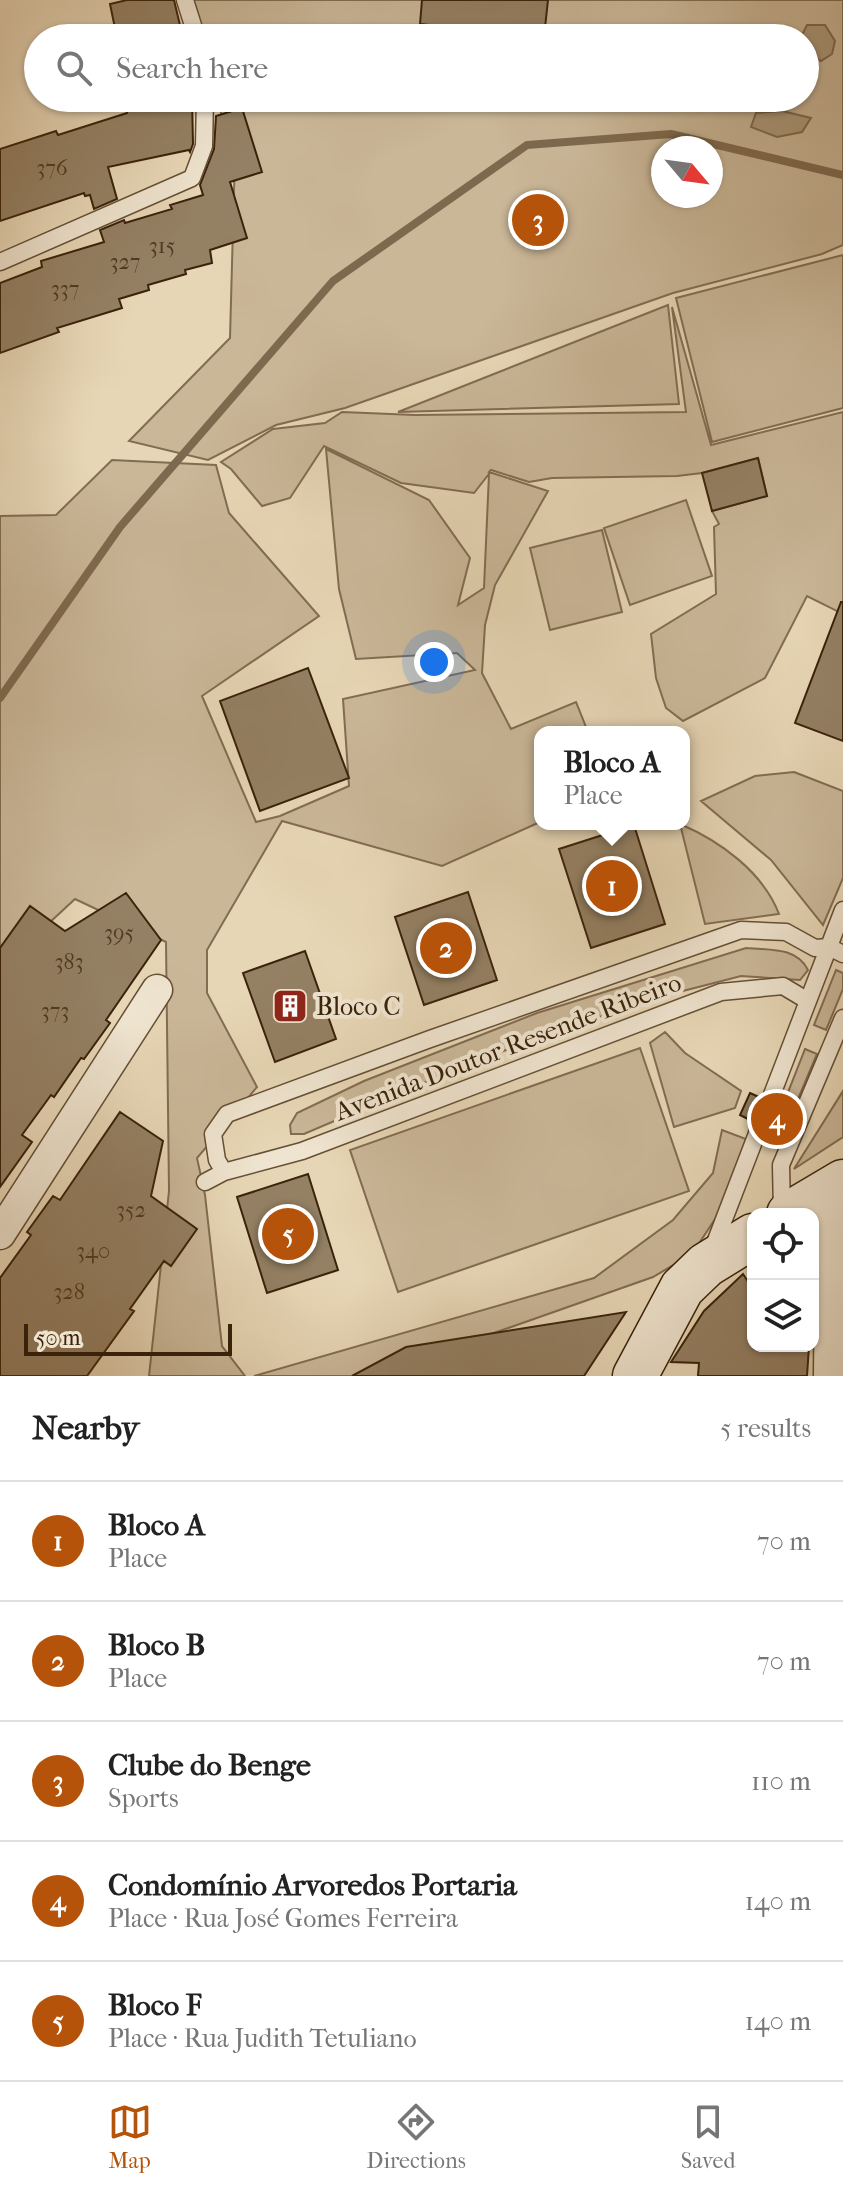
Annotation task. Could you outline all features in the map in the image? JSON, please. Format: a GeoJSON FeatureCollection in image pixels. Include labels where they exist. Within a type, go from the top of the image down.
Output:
{"type":"FeatureCollection","features":[{"type":"Feature","properties":{"kind":"street"},"geometry":{"type":"LineString","coordinates":[[0,1234],[157,990]]}},
{"type":"Feature","properties":{"kind":"street"},"geometry":{"type":"LineString","coordinates":[[799,1208],[837,1186]]}},
{"type":"Feature","properties":{"kind":"street"},"geometry":{"type":"LineString","coordinates":[[829,1376],[837,1186]]}},
{"type":"Feature","properties":{"kind":"street"},"geometry":{"type":"LineString","coordinates":[[635,1376],[682,1288],[706,1265],[747,1240]]}},
{"type":"Feature","properties":{"kind":"lane"},"geometry":{"type":"LineString","coordinates":[[185,0],[193,24]]}},
{"type":"Feature","properties":{"kind":"lane"},"geometry":{"type":"LineString","coordinates":[[0,262],[192,178],[204,146],[205,112]]}},
{"type":"Feature","properties":{"kind":"lane"},"geometry":{"type":"LineString","coordinates":[[706,1265],[808,1001],[836,950],[843,910]]}},
{"type":"Feature","properties":{"kind":"lane","name":"Avenida Doutor Resende Ribeiro"},"geometry":{"type":"LineString","coordinates":[[224,1172],[217,1160],[213,1134],[227,1114],[273,1096],[741,930],[786,932],[815,948],[836,950]]}},
{"type":"Feature","properties":{"kind":"lane","name":"Avenida Doutor Resende Ribeiro"},"geometry":{"type":"LineString","coordinates":[[205,1182],[224,1172],[302,1151],[721,992],[783,986],[808,1001]]}},
{"type":"Feature","properties":{"kind":"lane"},"geometry":{"type":"LineString","coordinates":[[782,1208],[781,1165],[843,1018]]}},
{"type":"Feature","properties":{"kind":"shaded area"},"geometry":{"type":"Polygon","coordinates":[[[182,0],[843,0],[843,245],[822,254],[673,293],[345,408],[276,425],[208,460],[129,441],[230,338],[235,153],[221,112],[819,112],[819,24],[190,24],[182,0]]]}},
{"type":"Feature","properties":{"kind":"shaded area"},"geometry":{"type":"Polygon","coordinates":[[[819,25],[825,25],[835,41],[832,54],[821,61],[819,25]]]}},
{"type":"Feature","properties":{"kind":"shaded area"},"geometry":{"type":"Polygon","coordinates":[[[786,112],[811,118],[802,132],[777,137],[751,127],[756,113],[786,112]]]}},
{"type":"Feature","properties":{"kind":"shaded area"},"geometry":{"type":"Polygon","coordinates":[[[843,255],[843,408],[712,442],[676,298],[843,255]]]}},
{"type":"Feature","properties":{"kind":"shaded area"},"geometry":{"type":"Polygon","coordinates":[[[668,305],[679,404],[398,412],[668,305]]]}},
{"type":"Feature","properties":{"kind":"shaded area"},"geometry":{"type":"Polygon","coordinates":[[[672,307],[711,445],[843,412],[843,614],[807,596],[765,678],[683,721],[666,708],[656,678],[651,634],[716,594],[714,527],[719,524],[712,511],[767,496],[758,458],[702,473],[677,476],[552,478],[529,482],[491,470],[489,472],[548,491],[495,585],[485,625],[482,673],[511,729],[576,702],[586,726],[534,726],[534,825],[442,866],[282,821],[207,950],[207,993],[257,1087],[197,1158],[205,1195],[222,1346],[245,1376],[149,1376],[169,1191],[166,942],[75,899],[20,950],[0,948],[0,516],[56,515],[112,460],[216,465],[229,513],[319,616],[202,696],[256,822],[280,816],[349,786],[343,699],[475,670],[457,653],[356,659],[339,589],[326,449],[429,500],[470,558],[458,605],[484,588],[489,474],[474,493],[401,483],[324,446],[290,498],[262,506],[231,469],[221,462],[273,429],[325,423],[342,412],[415,415],[686,412],[672,307]]]}},
{"type":"Feature","properties":{"kind":"shaded area"},"geometry":{"type":"Polygon","coordinates":[[[686,500],[712,576],[630,605],[604,528],[686,500]]]}},
{"type":"Feature","properties":{"kind":"shaded area"},"geometry":{"type":"Polygon","coordinates":[[[602,530],[622,612],[550,630],[530,548],[602,530]]]}},
{"type":"Feature","properties":{"kind":"shaded area"},"geometry":{"type":"Polygon","coordinates":[[[794,772],[843,791],[843,878],[823,925],[771,860],[701,801],[755,776],[794,772]]]}},
{"type":"Feature","properties":{"kind":"shaded area"},"geometry":{"type":"Polygon","coordinates":[[[690,829],[710,839],[738,860],[762,885],[779,914],[705,924],[682,830],[690,829]]]}},
{"type":"Feature","properties":{"kind":"shaded area"},"geometry":{"type":"Polygon","coordinates":[[[746,948],[790,953],[808,970],[800,980],[741,976],[648,1000],[475,1061],[304,1134],[291,1134],[290,1125],[297,1113],[364,1081],[537,1013],[746,948]]]}},
{"type":"Feature","properties":{"kind":"shaded area"},"geometry":{"type":"Polygon","coordinates":[[[836,970],[843,973],[843,989],[826,1030],[814,1025],[836,970]]]}},
{"type":"Feature","properties":{"kind":"shaded area"},"geometry":{"type":"Polygon","coordinates":[[[665,1032],[685,1053],[741,1091],[735,1108],[674,1127],[650,1043],[665,1032]]]}},
{"type":"Feature","properties":{"kind":"shaded area"},"geometry":{"type":"Polygon","coordinates":[[[640,1048],[689,1191],[398,1292],[350,1150],[640,1048]]]}},
{"type":"Feature","properties":{"kind":"shaded area"},"geometry":{"type":"Polygon","coordinates":[[[805,1049],[817,1054],[798,1099],[787,1095],[805,1049]]]}},
{"type":"Feature","properties":{"kind":"shaded area"},"geometry":{"type":"Polygon","coordinates":[[[843,1091],[843,1137],[794,1169],[843,1091]]]}},
{"type":"Feature","properties":{"kind":"shaded area"},"geometry":{"type":"Polygon","coordinates":[[[722,1130],[746,1139],[719,1213],[692,1254],[653,1277],[372,1376],[254,1376],[594,1278],[673,1220],[713,1173],[722,1130]]]}},
{"type":"Feature","properties":{"kind":"building"},"geometry":{"type":"Polygon","coordinates":[[[127,0],[174,0],[180,24],[114,24],[110,4],[127,0]]]}},
{"type":"Feature","properties":{"kind":"building"},"geometry":{"type":"Polygon","coordinates":[[[422,0],[548,0],[545,24],[420,24],[422,0]]]}},
{"type":"Feature","properties":{"kind":"building"},"geometry":{"type":"Polygon","coordinates":[[[192,112],[193,144],[190,152],[108,167],[117,199],[94,209],[90,195],[85,196],[84,193],[0,221],[0,149],[127,113],[192,112]]]}},
{"type":"Feature","properties":{"kind":"building"},"geometry":{"type":"Polygon","coordinates":[[[243,112],[262,172],[230,182],[247,238],[210,250],[212,263],[185,270],[186,274],[148,285],[149,290],[119,299],[122,308],[57,328],[59,332],[0,353],[0,283],[42,267],[41,261],[104,242],[100,230],[124,220],[125,223],[172,209],[170,205],[203,195],[200,185],[214,149],[216,116],[243,112]]]}},
{"type":"Feature","properties":{"kind":"building"},"geometry":{"type":"Polygon","coordinates":[[[758,458],[767,496],[712,511],[702,473],[758,458]]]}},
{"type":"Feature","properties":{"kind":"building"},"geometry":{"type":"Polygon","coordinates":[[[843,602],[843,741],[795,723],[843,602]]]}},
{"type":"Feature","properties":{"kind":"building"},"geometry":{"type":"Polygon","coordinates":[[[308,668],[349,778],[260,811],[220,701],[308,668]]]}},
{"type":"Feature","properties":{"kind":"building"},"geometry":{"type":"Polygon","coordinates":[[[618,830],[636,830],[665,924],[591,948],[559,849],[618,830]]]}},
{"type":"Feature","properties":{"kind":"building"},"geometry":{"type":"Polygon","coordinates":[[[468,892],[497,980],[424,1005],[395,917],[468,892]]]}},
{"type":"Feature","properties":{"kind":"building"},"geometry":{"type":"Polygon","coordinates":[[[126,893],[161,940],[106,1020],[110,1023],[22,1135],[32,1142],[0,1187],[0,948],[30,906],[65,931],[126,893]]]}},
{"type":"Feature","properties":{"kind":"building","name":"Bloco C"},"geometry":{"type":"Polygon","coordinates":[[[305,951],[336,1039],[275,1062],[243,973],[305,951]]]}},
{"type":"Feature","properties":{"kind":"building"},"geometry":{"type":"Polygon","coordinates":[[[750,1093],[759,1097],[750,1120],[740,1115],[750,1093]]]}},
{"type":"Feature","properties":{"kind":"building"},"geometry":{"type":"Polygon","coordinates":[[[779,1107],[791,1112],[782,1134],[771,1129],[779,1107]]]}},
{"type":"Feature","properties":{"kind":"building"},"geometry":{"type":"Polygon","coordinates":[[[120,1112],[163,1141],[151,1196],[197,1229],[171,1266],[164,1261],[130,1309],[134,1311],[87,1376],[0,1376],[0,1278],[31,1235],[27,1232],[53,1196],[60,1200],[120,1112]]]}},
{"type":"Feature","properties":{"kind":"building"},"geometry":{"type":"Polygon","coordinates":[[[308,1174],[338,1270],[267,1293],[237,1197],[308,1174]]]}},
{"type":"Feature","properties":{"kind":"building"},"geometry":{"type":"Polygon","coordinates":[[[743,1274],[747,1280],[747,1352],[809,1352],[807,1376],[698,1376],[699,1363],[671,1362],[704,1311],[743,1274]]]}},
{"type":"Feature","properties":{"kind":"building"},"geometry":{"type":"Polygon","coordinates":[[[626,1312],[584,1376],[352,1376],[406,1347],[626,1312]]]}},
{"type":"Feature","properties":{"kind":"waterway"},"geometry":{"type":"LineString","coordinates":[[0,698],[120,527],[333,281],[527,145],[671,134],[843,175]]}},
{"type":"Feature","properties":{"kind":"place","name":"Clube do Benge"},"geometry":{"type":"Point","coordinates":[538,220]}},
{"type":"Feature","properties":{"kind":"place","name":"Bloco A"},"geometry":{"type":"Point","coordinates":[612,886]}},
{"type":"Feature","properties":{"kind":"place","name":"Bloco B"},"geometry":{"type":"Point","coordinates":[446,948]}},
{"type":"Feature","properties":{"kind":"place","name":"Bloco C"},"geometry":{"type":"Point","coordinates":[290,1006]}},
{"type":"Feature","properties":{"kind":"place","name":"Condomínio Arvoredos Portaria"},"geometry":{"type":"Point","coordinates":[777,1119]}},
{"type":"Feature","properties":{"kind":"place","name":"Bloco F"},"geometry":{"type":"Point","coordinates":[288,1234]}}]}
